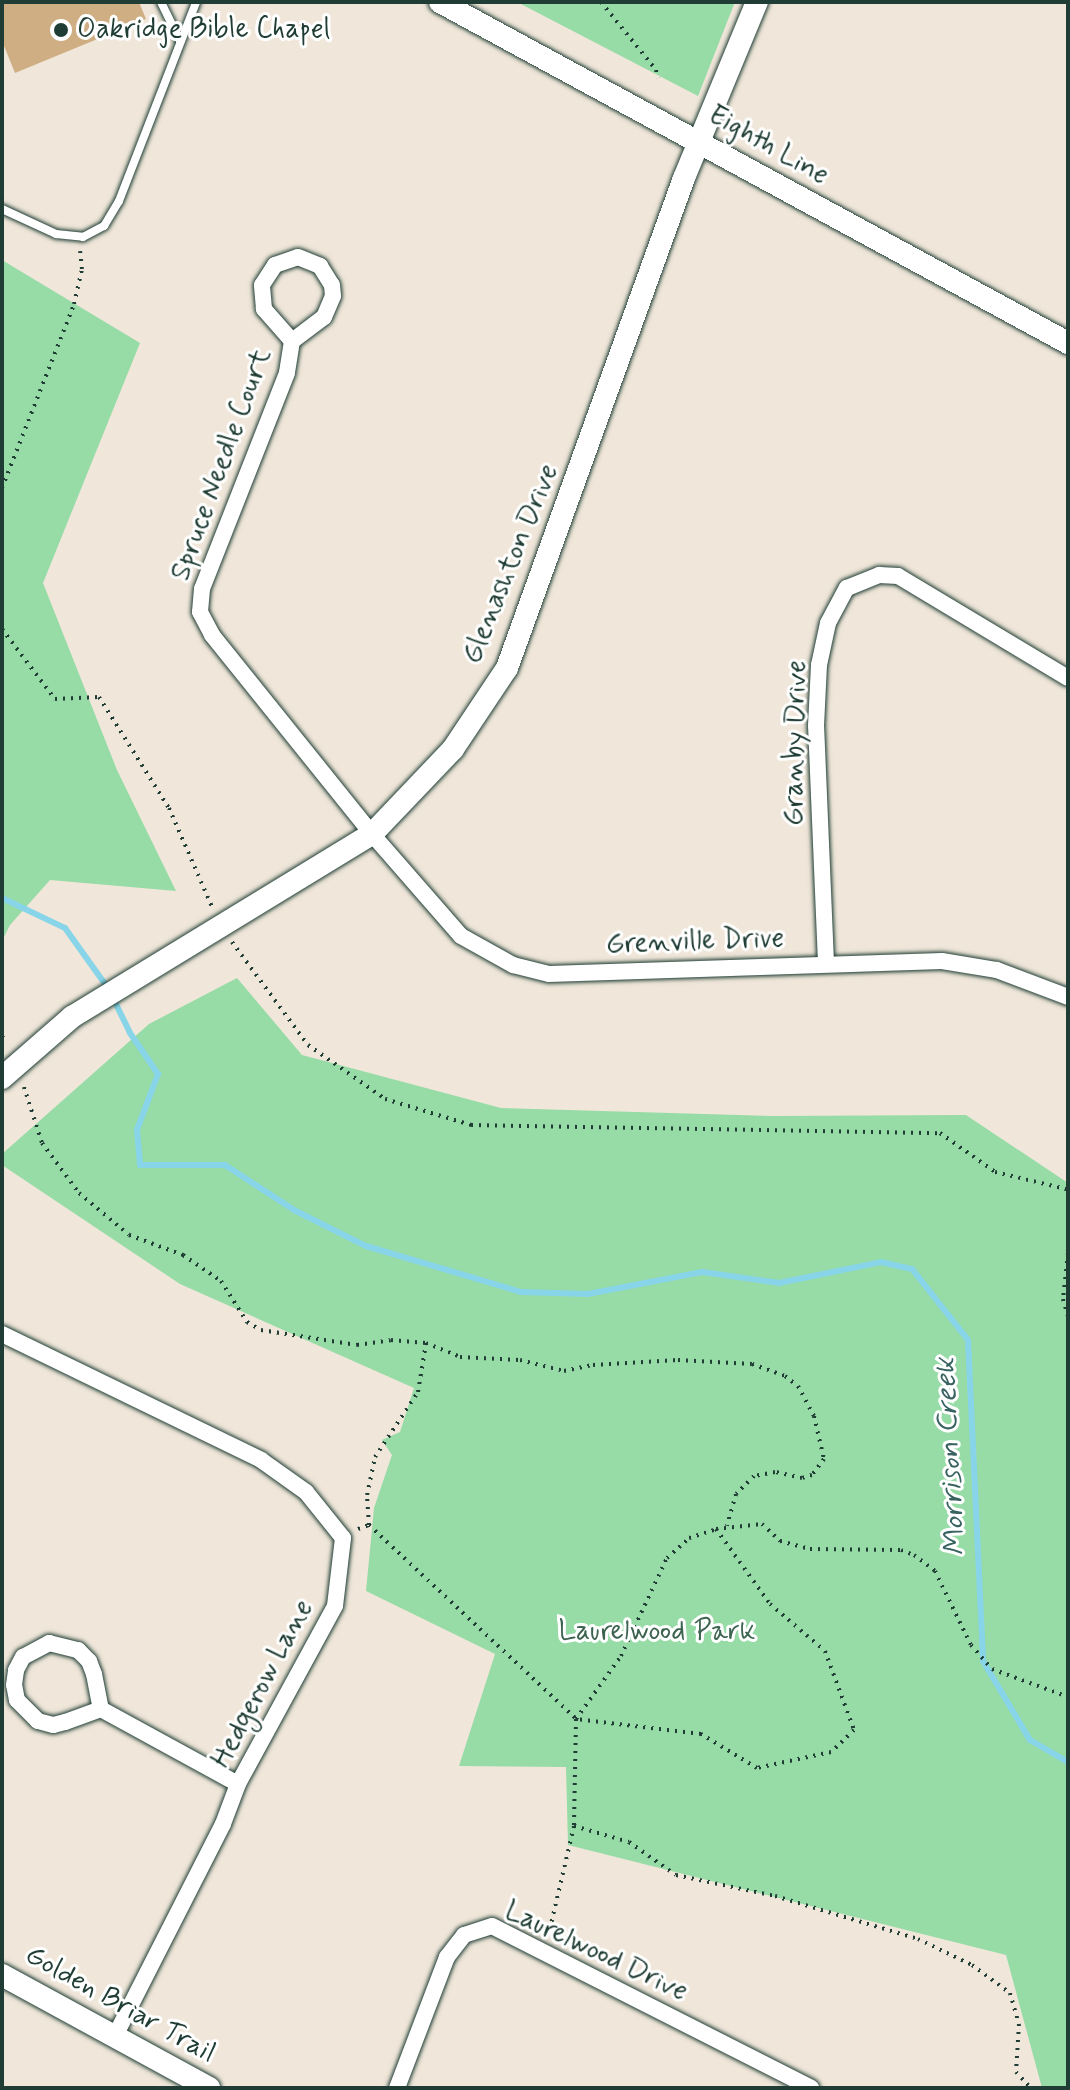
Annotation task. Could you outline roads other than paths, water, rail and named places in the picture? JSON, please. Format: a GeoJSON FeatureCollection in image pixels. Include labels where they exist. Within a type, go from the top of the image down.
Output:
{"type":"FeatureCollection","features":[{"type":"Feature","properties":{"kind":"street","name":"Glenashton Drive"},"geometry":{"type":"LineString","coordinates":[[12,1081],[72,1017],[372,834],[453,749],[507,668],[699,142],[757,2]]}},
{"type":"Feature","properties":{"kind":"street","name":"Eighth Line"},"geometry":{"type":"LineString","coordinates":[[450,4],[1068,343]]}},
{"type":"Feature","properties":{"kind":"street","name":"Spruce Needle Court"},"geometry":{"type":"LineString","coordinates":[[292,341],[264,309],[262,285],[275,265],[298,257],[320,266],[332,285],[333,296],[324,317],[292,341],[287,373],[202,589],[200,612],[212,635],[372,834]]}},
{"type":"Feature","properties":{"kind":"street","name":"Granby Drive"},"geometry":{"type":"LineString","coordinates":[[826,963],[816,726],[819,665],[828,623],[847,588],[879,575],[898,576],[1068,678]]}},
{"type":"Feature","properties":{"kind":"street","name":"Grenville Drive"},"geometry":{"type":"LineString","coordinates":[[372,834],[461,936],[513,965],[549,974],[942,961],[997,970],[1068,997]]}},
{"type":"Feature","properties":{"kind":"street","name":"Hedgerow Lane"},"geometry":{"type":"LineString","coordinates":[[2,1334],[261,1460],[306,1492],[343,1538],[335,1606],[238,1784],[223,1824],[115,2036]]}},
{"type":"Feature","properties":{"kind":"street"},"geometry":{"type":"LineString","coordinates":[[101,1709],[53,1725],[38,1721],[17,1700],[14,1685],[16,1670],[23,1657],[49,1643],[78,1650],[89,1661],[101,1709],[238,1784]]}},
{"type":"Feature","properties":{"kind":"street","name":"Laurelwood Drive"},"geometry":{"type":"LineString","coordinates":[[397,2088],[447,1957],[464,1935],[492,1926],[811,2088]]}},
{"type":"Feature","properties":{"kind":"street","name":"Golden Briar Trail"},"geometry":{"type":"LineString","coordinates":[[2,1975],[209,2088]]}},
{"type":"Feature","properties":{"kind":"lane"},"geometry":{"type":"LineString","coordinates":[[161,2],[180,41]]}},
{"type":"Feature","properties":{"kind":"lane"},"geometry":{"type":"LineString","coordinates":[[2,209],[56,234],[79,237],[104,226],[119,201],[196,2]]}},
{"type":"Feature","properties":{"kind":"waterway","name":"Morrison Creek"},"geometry":{"type":"LineString","coordinates":[[2,898],[65,928],[108,988]]}},
{"type":"Feature","properties":{"kind":"waterway","name":"Morrison Creek"},"geometry":{"type":"LineString","coordinates":[[113,998],[130,1033],[158,1074],[137,1130],[140,1165],[225,1165],[294,1210],[366,1246],[521,1292],[588,1294],[702,1272],[779,1283],[881,1262],[912,1269],[968,1340],[983,1661],[1030,1740],[1068,1762]]}},
{"type":"Feature","properties":{"kind":"place","name":"Oakridge Bible Chapel"},"geometry":{"type":"Point","coordinates":[61,30]}},
{"type":"Feature","properties":{"kind":"park label","name":"Laurelwood Park"},"geometry":{"type":"Point","coordinates":[657,1632]}}]}
